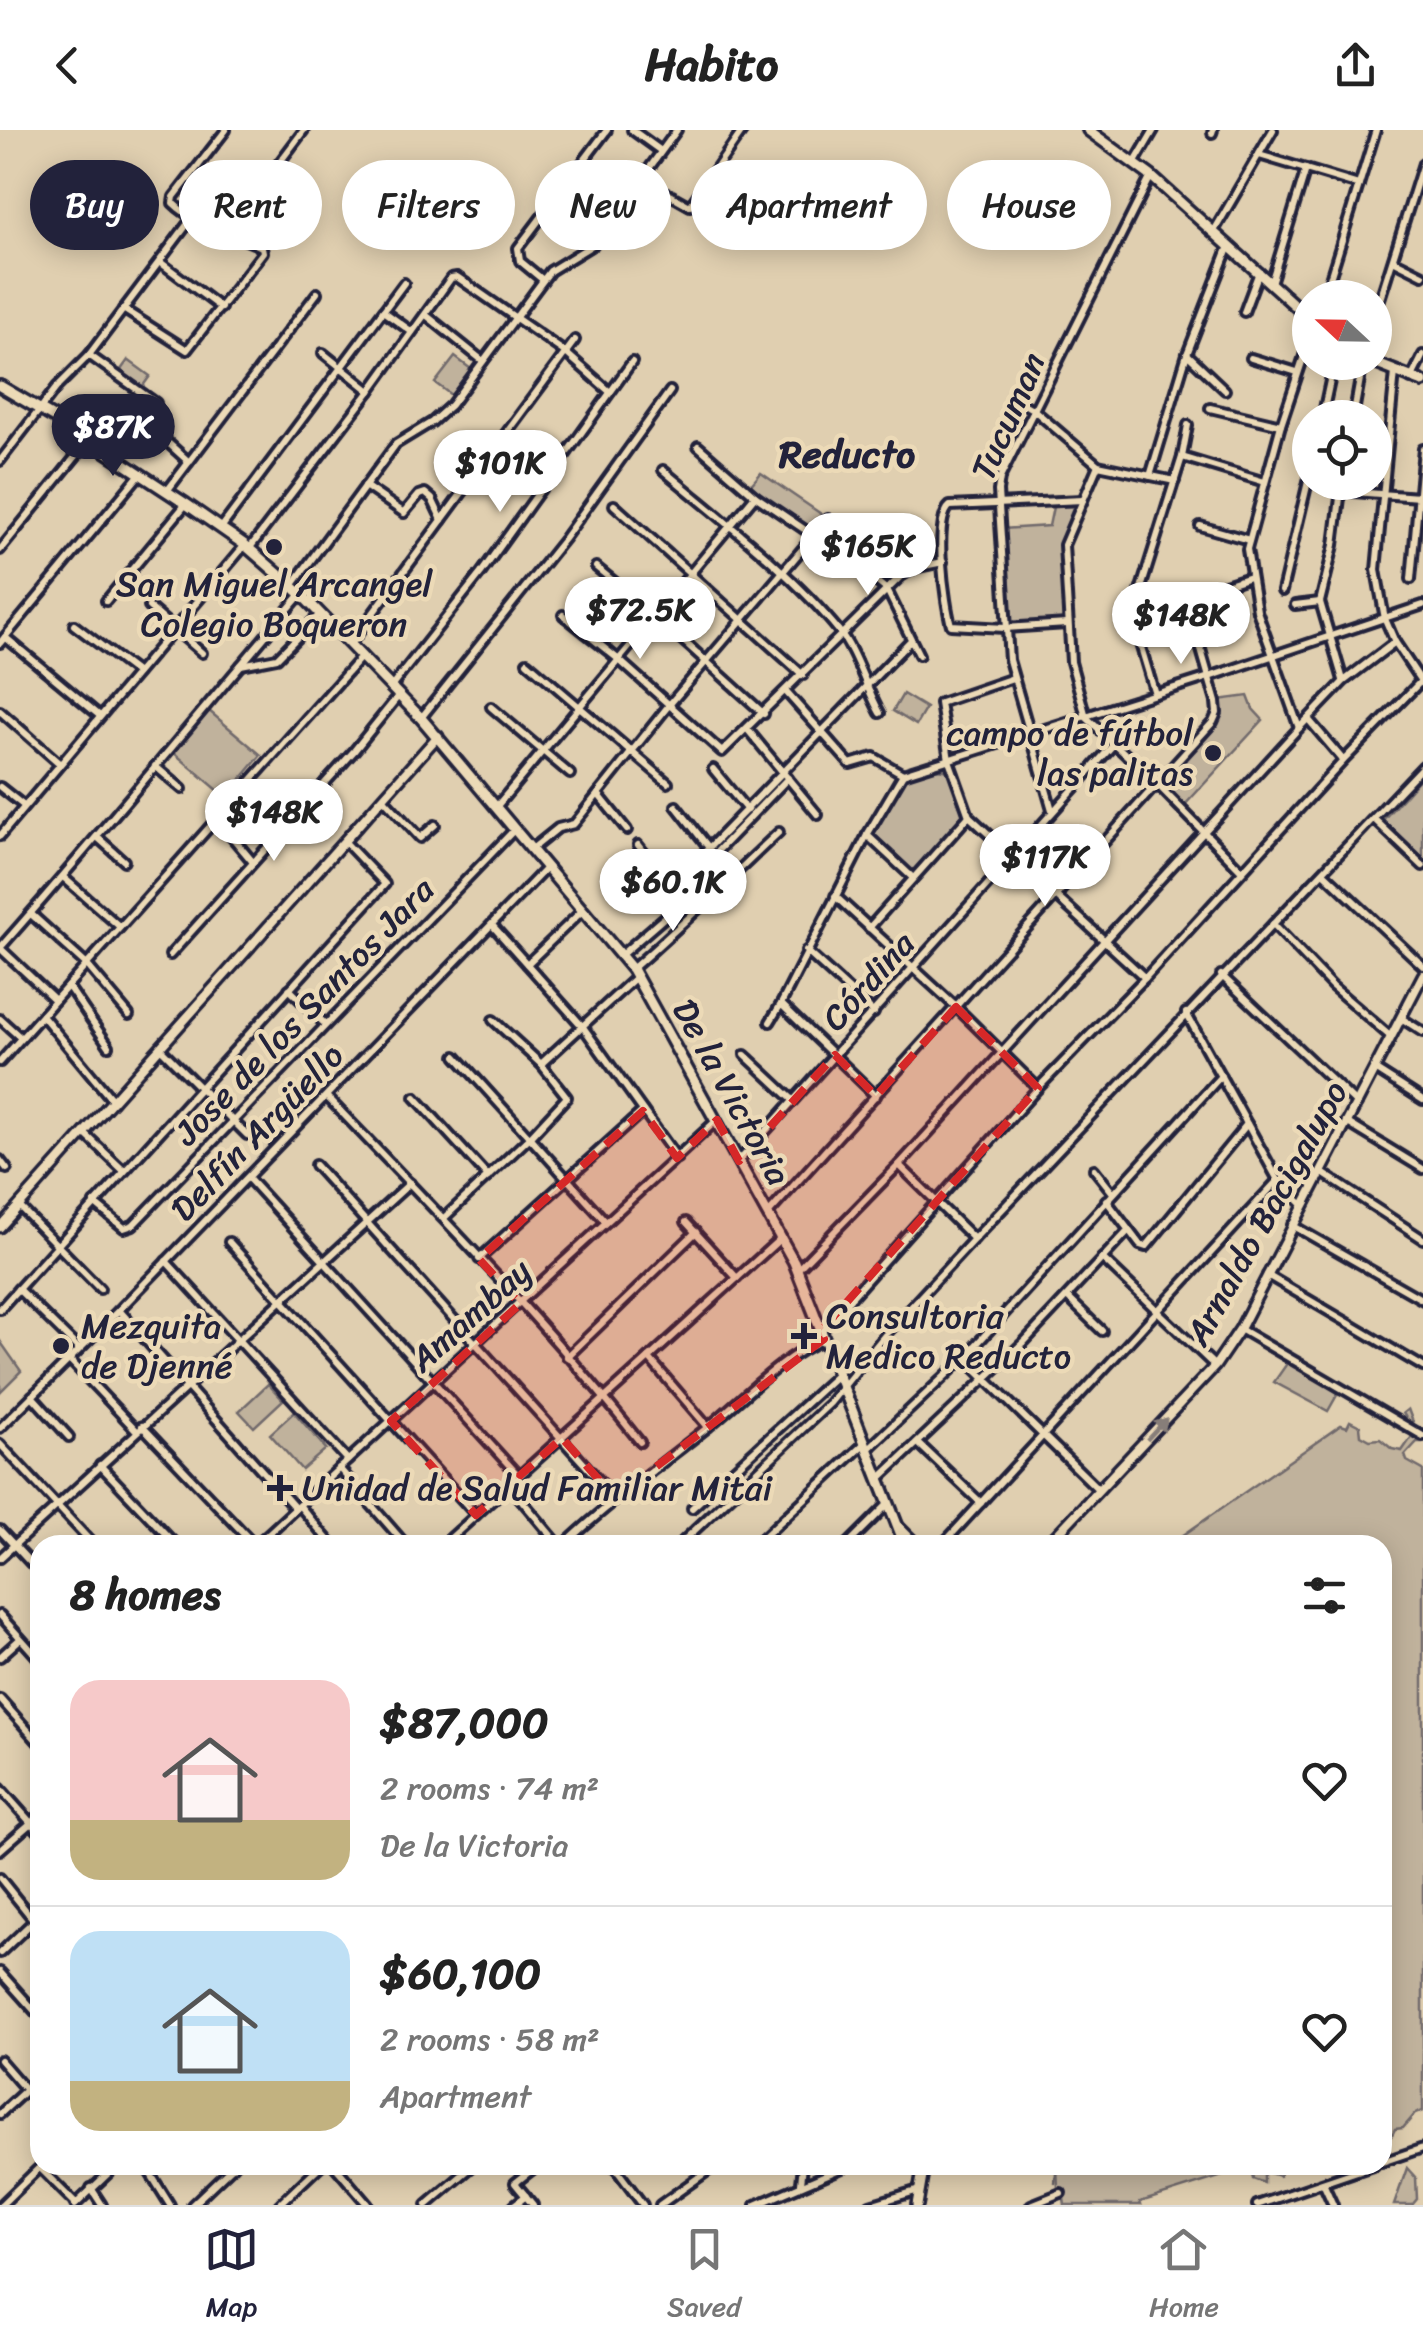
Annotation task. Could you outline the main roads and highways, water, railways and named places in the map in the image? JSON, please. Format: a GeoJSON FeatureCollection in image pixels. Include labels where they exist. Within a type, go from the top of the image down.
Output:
{"type":"FeatureCollection","features":[{"type":"Feature","properties":{"kind":"main road"},"geometry":{"type":"LineString","coordinates":[[1088,130],[1151,176],[1292,302]]}},
{"type":"Feature","properties":{"kind":"main road"},"geometry":{"type":"LineString","coordinates":[[1392,371],[1423,382]]}},
{"type":"Feature","properties":{"kind":"main road","name":"De la Victoria"},"geometry":{"type":"LineString","coordinates":[[0,386],[221,528],[301,594],[438,736],[621,955],[797,1270],[904,1535]]}},
{"type":"Feature","properties":{"kind":"main road"},"geometry":{"type":"LineString","coordinates":[[917,2205],[922,2175]]}},
{"type":"Feature","properties":{"kind":"waterway"},"geometry":{"type":"LineString","coordinates":[[382,669],[391,679]]}},
{"type":"Feature","properties":{"kind":"waterway"},"geometry":{"type":"LineString","coordinates":[[1055,2183],[1056,2175]]}},
{"type":"Feature","properties":{"kind":"place","name":"San Miguel Arcangel Colegio Boqueron"},"geometry":{"type":"Point","coordinates":[274,547]}},
{"type":"Feature","properties":{"kind":"place","name":"campo de fútbol las palitas"},"geometry":{"type":"Point","coordinates":[1213,753]}},
{"type":"Feature","properties":{"kind":"place","name":"Consultoria Medico Reducto"},"geometry":{"type":"Point","coordinates":[804,1336]}},
{"type":"Feature","properties":{"kind":"place","name":"Mezquita de Djenné"},"geometry":{"type":"Point","coordinates":[61,1346]}},
{"type":"Feature","properties":{"kind":"place","name":"Unidad de Salud Familiar Mitai"},"geometry":{"type":"Point","coordinates":[280,1488]}},
{"type":"Feature","properties":{"kind":"district","name":"Reducto"},"geometry":{"type":"Point","coordinates":[847,454]}}]}
